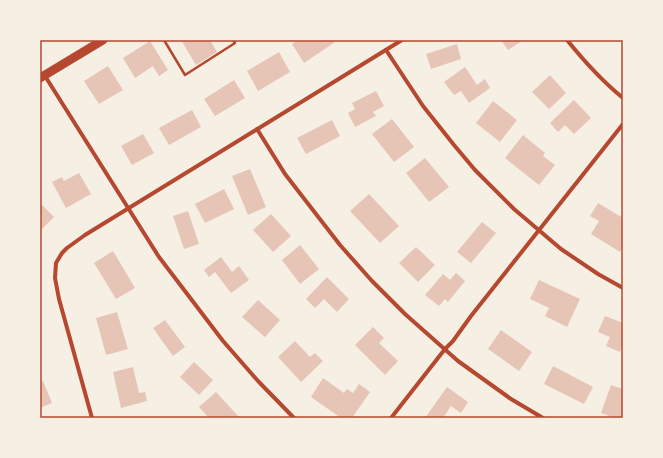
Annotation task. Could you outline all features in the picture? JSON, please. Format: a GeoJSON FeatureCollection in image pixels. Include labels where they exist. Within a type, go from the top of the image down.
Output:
{"type":"FeatureCollection","features":[{"type":"Feature","properties":{"kind":"main road"},"geometry":{"type":"LineString","coordinates":[[42,77],[103,40]]}},
{"type":"Feature","properties":{"kind":"street"},"geometry":{"type":"LineString","coordinates":[[92,418],[59,299],[55,278],[56,263],[62,253],[85,235],[402,40]]}},
{"type":"Feature","properties":{"kind":"street"},"geometry":{"type":"LineString","coordinates":[[567,40],[611,88],[623,98]]}},
{"type":"Feature","properties":{"kind":"street"},"geometry":{"type":"LineString","coordinates":[[386,50],[423,106],[454,145],[514,209],[568,253],[598,274],[623,288]]}},
{"type":"Feature","properties":{"kind":"street"},"geometry":{"type":"LineString","coordinates":[[42,77],[129,208],[159,257],[223,341],[258,381],[294,418]]}},
{"type":"Feature","properties":{"kind":"street"},"geometry":{"type":"LineString","coordinates":[[391,418],[445,349],[454,341],[471,316],[623,124]]}},
{"type":"Feature","properties":{"kind":"street"},"geometry":{"type":"LineString","coordinates":[[257,129],[285,174],[340,245],[405,314],[458,361],[511,399],[543,418]]}},
{"type":"Feature","properties":{"kind":"lane"},"geometry":{"type":"LineString","coordinates":[[164,40],[185,75],[235,43],[233,40]]}},
{"type":"Feature","properties":{"kind":"building"},"geometry":{"type":"Polygon","coordinates":[[[181,40],[210,40],[217,52],[196,65],[181,40]]]}},
{"type":"Feature","properties":{"kind":"building"},"geometry":{"type":"Polygon","coordinates":[[[298,40],[333,40],[335,42],[304,63],[292,44],[298,40]]]}},
{"type":"Feature","properties":{"kind":"building"},"geometry":{"type":"Polygon","coordinates":[[[501,40],[521,40],[522,41],[508,50],[501,40]]]}},
{"type":"Feature","properties":{"kind":"building"},"geometry":{"type":"Polygon","coordinates":[[[150,41],[168,70],[159,76],[153,66],[135,78],[123,58],[150,41]]]}},
{"type":"Feature","properties":{"kind":"building"},"geometry":{"type":"Polygon","coordinates":[[[457,44],[461,59],[431,69],[426,54],[457,44]]]}},
{"type":"Feature","properties":{"kind":"building"},"geometry":{"type":"Polygon","coordinates":[[[279,52],[290,72],[258,91],[247,71],[279,52]]]}},
{"type":"Feature","properties":{"kind":"building"},"geometry":{"type":"Polygon","coordinates":[[[108,66],[123,90],[99,104],[84,81],[108,66]]]}},
{"type":"Feature","properties":{"kind":"building"},"geometry":{"type":"Polygon","coordinates":[[[465,67],[477,85],[485,79],[490,88],[469,103],[461,91],[454,95],[444,82],[465,67]]]}},
{"type":"Feature","properties":{"kind":"building"},"geometry":{"type":"Polygon","coordinates":[[[550,75],[566,93],[549,109],[532,92],[550,75]]]}},
{"type":"Feature","properties":{"kind":"building"},"geometry":{"type":"Polygon","coordinates":[[[234,80],[245,98],[215,116],[204,99],[234,80]]]}},
{"type":"Feature","properties":{"kind":"building"},"geometry":{"type":"Polygon","coordinates":[[[376,91],[384,106],[373,112],[376,116],[355,127],[348,113],[355,109],[352,103],[376,91]]]}},
{"type":"Feature","properties":{"kind":"building"},"geometry":{"type":"Polygon","coordinates":[[[574,100],[591,118],[574,134],[565,125],[558,132],[550,123],[574,100]]]}},
{"type":"Feature","properties":{"kind":"building"},"geometry":{"type":"Polygon","coordinates":[[[493,101],[517,120],[500,142],[476,123],[493,101]]]}},
{"type":"Feature","properties":{"kind":"building"},"geometry":{"type":"Polygon","coordinates":[[[192,110],[201,127],[169,145],[159,128],[192,110]]]}},
{"type":"Feature","properties":{"kind":"building"},"geometry":{"type":"Polygon","coordinates":[[[392,119],[414,147],[394,162],[372,134],[392,119]]]}},
{"type":"Feature","properties":{"kind":"building"},"geometry":{"type":"Polygon","coordinates":[[[332,120],[340,136],[306,154],[297,138],[332,120]]]}},
{"type":"Feature","properties":{"kind":"building"},"geometry":{"type":"Polygon","coordinates":[[[143,134],[154,153],[132,165],[121,146],[143,134]]]}},
{"type":"Feature","properties":{"kind":"building"},"geometry":{"type":"Polygon","coordinates":[[[523,135],[545,153],[543,156],[555,165],[539,185],[505,158],[523,135]]]}},
{"type":"Feature","properties":{"kind":"building"},"geometry":{"type":"Polygon","coordinates":[[[425,158],[449,187],[429,202],[406,173],[425,158]]]}},
{"type":"Feature","properties":{"kind":"building"},"geometry":{"type":"Polygon","coordinates":[[[250,169],[266,207],[248,215],[232,176],[250,169]]]}},
{"type":"Feature","properties":{"kind":"building"},"geometry":{"type":"Polygon","coordinates":[[[79,173],[91,194],[66,208],[52,182],[62,177],[64,181],[79,173]]]}},
{"type":"Feature","properties":{"kind":"building"},"geometry":{"type":"Polygon","coordinates":[[[224,189],[234,209],[205,223],[195,204],[224,189]]]}},
{"type":"Feature","properties":{"kind":"building"},"geometry":{"type":"Polygon","coordinates":[[[369,194],[399,226],[380,243],[350,211],[369,194]]]}},
{"type":"Feature","properties":{"kind":"building"},"geometry":{"type":"Polygon","coordinates":[[[40,203],[54,217],[40,231],[40,203]]]}},
{"type":"Feature","properties":{"kind":"building"},"geometry":{"type":"Polygon","coordinates":[[[598,203],[623,218],[623,247],[620,252],[591,234],[599,221],[590,216],[598,203]]]}},
{"type":"Feature","properties":{"kind":"building"},"geometry":{"type":"Polygon","coordinates":[[[188,211],[199,244],[184,249],[173,216],[188,211]]]}},
{"type":"Feature","properties":{"kind":"building"},"geometry":{"type":"Polygon","coordinates":[[[271,214],[291,236],[273,252],[253,230],[271,214]]]}},
{"type":"Feature","properties":{"kind":"building"},"geometry":{"type":"Polygon","coordinates":[[[482,222],[496,233],[471,263],[457,252],[482,222]]]}},
{"type":"Feature","properties":{"kind":"building"},"geometry":{"type":"Polygon","coordinates":[[[300,245],[319,269],[300,284],[282,260],[300,245]]]}},
{"type":"Feature","properties":{"kind":"building"},"geometry":{"type":"Polygon","coordinates":[[[416,247],[435,265],[418,282],[399,263],[416,247]]]}},
{"type":"Feature","properties":{"kind":"building"},"geometry":{"type":"Polygon","coordinates":[[[113,251],[135,288],[116,299],[94,263],[113,251]]]}},
{"type":"Feature","properties":{"kind":"building"},"geometry":{"type":"Polygon","coordinates":[[[221,257],[232,272],[239,266],[249,280],[231,293],[215,272],[209,277],[204,270],[221,257]]]}},
{"type":"Feature","properties":{"kind":"building"},"geometry":{"type":"Polygon","coordinates":[[[456,273],[465,281],[448,302],[445,299],[439,306],[425,295],[443,274],[450,280],[456,273]]]}},
{"type":"Feature","properties":{"kind":"building"},"geometry":{"type":"Polygon","coordinates":[[[327,277],[349,299],[337,312],[324,299],[315,308],[306,299],[327,277]]]}},
{"type":"Feature","properties":{"kind":"building"},"geometry":{"type":"Polygon","coordinates":[[[539,280],[580,299],[567,327],[545,316],[549,308],[530,299],[539,280]]]}},
{"type":"Feature","properties":{"kind":"building"},"geometry":{"type":"Polygon","coordinates":[[[258,300],[280,320],[265,337],[242,317],[258,300]]]}},
{"type":"Feature","properties":{"kind":"building"},"geometry":{"type":"Polygon","coordinates":[[[117,312],[128,349],[106,355],[96,318],[117,312]]]}},
{"type":"Feature","properties":{"kind":"building"},"geometry":{"type":"Polygon","coordinates":[[[605,316],[623,323],[623,344],[620,352],[606,346],[610,337],[598,332],[605,316]]]}},
{"type":"Feature","properties":{"kind":"building"},"geometry":{"type":"Polygon","coordinates":[[[165,320],[185,347],[173,356],[153,328],[165,320]]]}},
{"type":"Feature","properties":{"kind":"building"},"geometry":{"type":"Polygon","coordinates":[[[373,327],[384,338],[379,343],[398,361],[385,375],[355,345],[373,327]]]}},
{"type":"Feature","properties":{"kind":"building"},"geometry":{"type":"Polygon","coordinates":[[[501,330],[532,352],[519,371],[488,349],[501,330]]]}},
{"type":"Feature","properties":{"kind":"building"},"geometry":{"type":"Polygon","coordinates":[[[295,341],[310,357],[315,353],[323,361],[301,382],[278,357],[295,341]]]}},
{"type":"Feature","properties":{"kind":"building"},"geometry":{"type":"Polygon","coordinates":[[[194,362],[213,380],[199,395],[180,377],[194,362]]]}},
{"type":"Feature","properties":{"kind":"building"},"geometry":{"type":"Polygon","coordinates":[[[553,366],[593,387],[584,404],[544,384],[553,366]]]}},
{"type":"Feature","properties":{"kind":"building"},"geometry":{"type":"Polygon","coordinates":[[[133,367],[139,393],[145,392],[147,401],[121,408],[113,372],[133,367]]]}},
{"type":"Feature","properties":{"kind":"building"},"geometry":{"type":"Polygon","coordinates":[[[323,378],[344,393],[347,389],[353,393],[359,384],[370,392],[352,418],[341,418],[311,397],[323,378]]]}},
{"type":"Feature","properties":{"kind":"building"},"geometry":{"type":"Polygon","coordinates":[[[43,381],[52,403],[40,408],[40,382],[43,381]]]}},
{"type":"Feature","properties":{"kind":"building"},"geometry":{"type":"Polygon","coordinates":[[[611,385],[623,389],[621,397],[623,398],[623,418],[615,418],[601,413],[611,385]]]}},
{"type":"Feature","properties":{"kind":"building"},"geometry":{"type":"Polygon","coordinates":[[[447,387],[468,402],[461,413],[451,406],[443,418],[425,418],[447,387]]]}},
{"type":"Feature","properties":{"kind":"building"},"geometry":{"type":"Polygon","coordinates":[[[216,392],[239,417],[238,418],[209,418],[199,407],[216,392]]]}}]}
